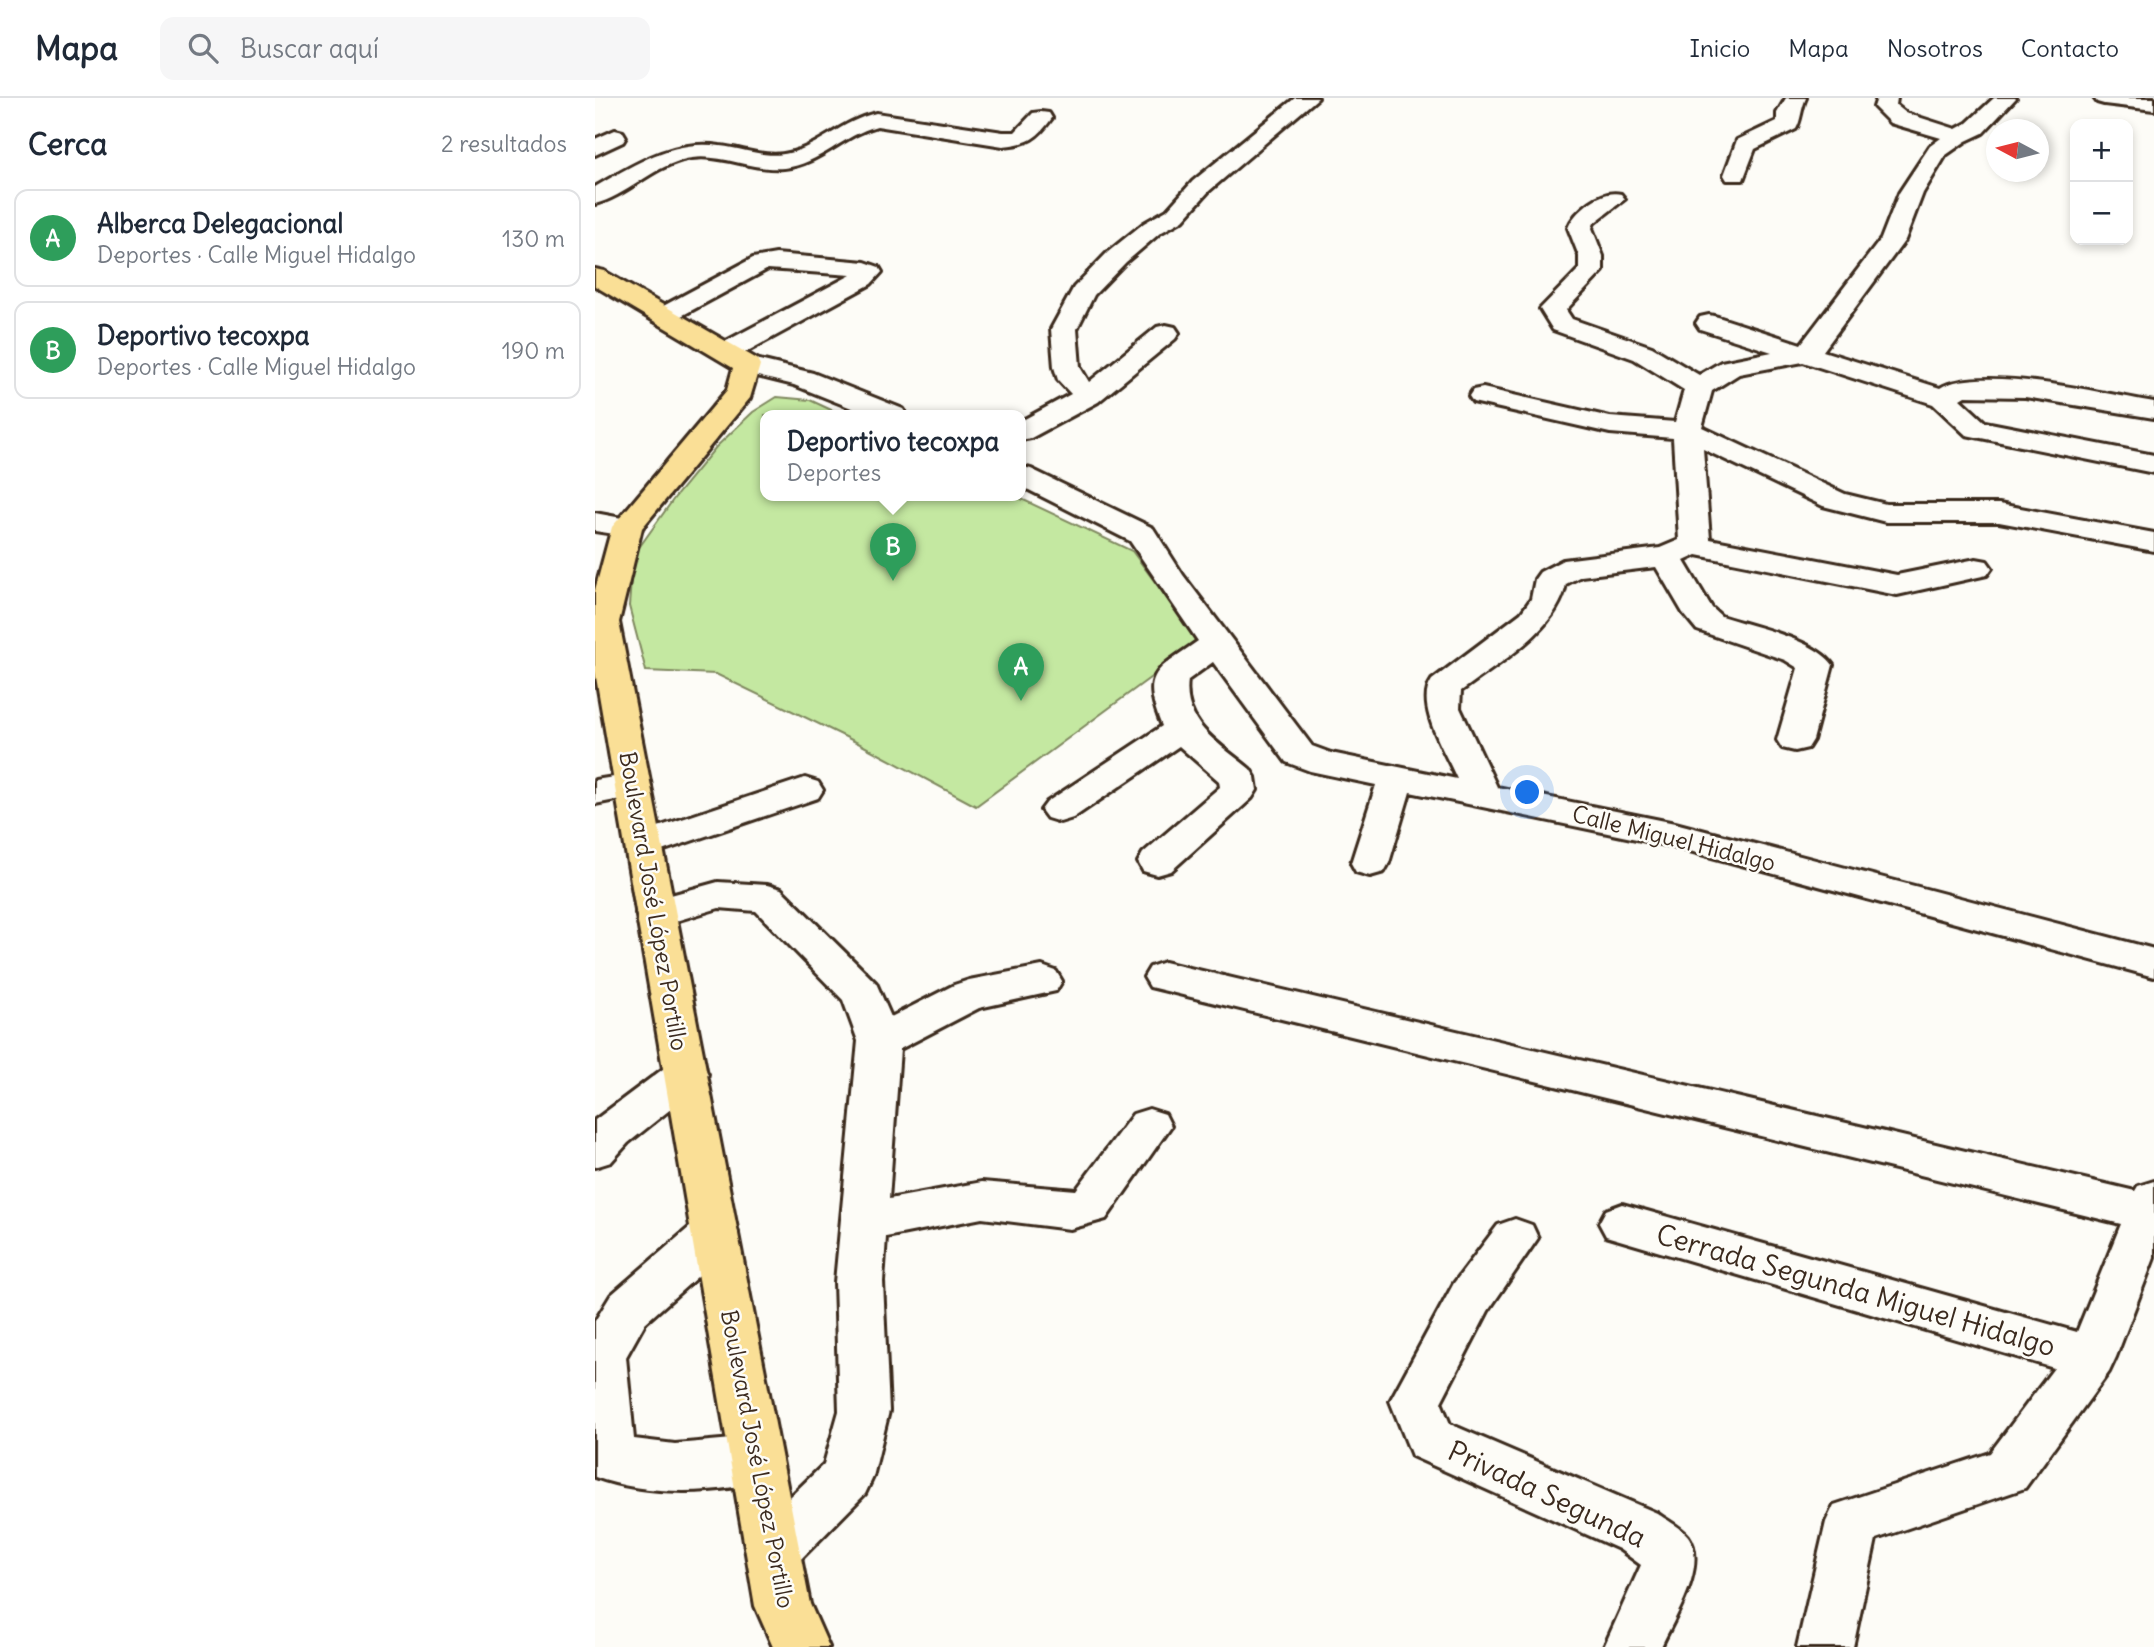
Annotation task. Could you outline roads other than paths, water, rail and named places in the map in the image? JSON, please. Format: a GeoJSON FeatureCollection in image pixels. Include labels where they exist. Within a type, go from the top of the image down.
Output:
{"type":"FeatureCollection","features":[{"type":"Feature","properties":{"kind":"main road"},"geometry":{"type":"LineString","coordinates":[[595,276],[663,316],[738,370]]}},
{"type":"Feature","properties":{"kind":"main road","name":"Boulevard José López Portillo"},"geometry":{"type":"LineString","coordinates":[[738,370],[611,524],[603,622],[783,1606],[801,1647]]}},
{"type":"Feature","properties":{"kind":"street"},"geometry":{"type":"LineString","coordinates":[[1089,396],[1072,380],[1067,367],[1064,329],[1083,292],[1117,257],[1152,228],[1175,215],[1201,186],[1308,98]]}},
{"type":"Feature","properties":{"kind":"street"},"geometry":{"type":"LineString","coordinates":[[1735,175],[1745,145],[1787,124],[1796,98]]}},
{"type":"Feature","properties":{"kind":"street"},"geometry":{"type":"LineString","coordinates":[[1887,98],[1885,107],[1898,118],[1958,136]]}},
{"type":"Feature","properties":{"kind":"street"},"geometry":{"type":"LineString","coordinates":[[1795,740],[1816,665],[1797,653],[1709,623],[1699,613],[1680,551],[1695,523],[1687,431],[1699,387],[1731,368],[1808,353],[1892,240],[1911,193],[1938,151],[1958,136],[1975,128],[2005,98]]}},
{"type":"Feature","properties":{"kind":"street"},"geometry":{"type":"LineString","coordinates":[[2104,98],[2154,104]]}},
{"type":"Feature","properties":{"kind":"street"},"geometry":{"type":"LineString","coordinates":[[595,197],[676,153],[707,150],[783,161],[805,156],[857,123],[876,119],[1003,139],[1021,138],[1041,118]]}},
{"type":"Feature","properties":{"kind":"street"},"geometry":{"type":"LineString","coordinates":[[595,148],[615,137]]}},
{"type":"Feature","properties":{"kind":"street"},"geometry":{"type":"LineString","coordinates":[[1613,199],[1583,220],[1580,228],[1591,256],[1591,271],[1553,309],[1562,324],[1643,353],[1699,387]]}},
{"type":"Feature","properties":{"kind":"street"},"geometry":{"type":"LineString","coordinates":[[663,316],[762,263],[776,261],[870,272],[738,370]]}},
{"type":"Feature","properties":{"kind":"street"},"geometry":{"type":"LineString","coordinates":[[1709,323],[1943,398],[1976,429],[2154,464]]}},
{"type":"Feature","properties":{"kind":"street"},"geometry":{"type":"LineString","coordinates":[[1026,429],[1089,396],[1165,333]]}},
{"type":"Feature","properties":{"kind":"street"},"geometry":{"type":"LineString","coordinates":[[738,370],[818,382],[882,410]]}},
{"type":"Feature","properties":{"kind":"street"},"geometry":{"type":"LineString","coordinates":[[1943,398],[1959,388],[2025,389],[2154,410]]}},
{"type":"Feature","properties":{"kind":"street"},"geometry":{"type":"LineString","coordinates":[[1483,396],[1610,425],[1687,431],[1834,500],[1886,513],[1999,513],[2154,542]]}},
{"type":"Feature","properties":{"kind":"street","name":"Calle Miguel Hidalgo"},"geometry":{"type":"LineString","coordinates":[[1026,477],[1142,535],[1169,578],[1299,754],[1324,763],[1396,780],[1482,794],[1675,835],[2154,963]]}},
{"type":"Feature","properties":{"kind":"street"},"geometry":{"type":"LineString","coordinates":[[1482,794],[1443,708],[1444,687],[1533,620],[1547,599],[1551,579],[1574,566],[1680,551],[1897,585],[1976,568]]}},
{"type":"Feature","properties":{"kind":"street"},"geometry":{"type":"LineString","coordinates":[[1157,862],[1239,790],[1237,777],[1181,729],[1168,698],[1171,676],[1217,643]]}},
{"type":"Feature","properties":{"kind":"street"},"geometry":{"type":"LineString","coordinates":[[1060,810],[1181,729]]}},
{"type":"Feature","properties":{"kind":"street"},"geometry":{"type":"LineString","coordinates":[[1370,863],[1396,780]]}},
{"type":"Feature","properties":{"kind":"street"},"geometry":{"type":"LineString","coordinates":[[595,792],[633,786]]}},
{"type":"Feature","properties":{"kind":"street"},"geometry":{"type":"LineString","coordinates":[[644,845],[805,790]]}},
{"type":"Feature","properties":{"kind":"street"},"geometry":{"type":"LineString","coordinates":[[656,913],[718,895],[767,898],[861,993],[879,1041],[859,1282],[864,1411],[847,1477],[773,1550]]}},
{"type":"Feature","properties":{"kind":"street"},"geometry":{"type":"LineString","coordinates":[[1164,977],[2152,1206],[2091,1357],[2007,1471],[1853,1522],[1825,1647]]}},
{"type":"Feature","properties":{"kind":"street"},"geometry":{"type":"LineString","coordinates":[[879,1041],[969,995],[1042,981]]}},
{"type":"Feature","properties":{"kind":"street"},"geometry":{"type":"LineString","coordinates":[[595,1150],[612,1131],[686,1074]]}},
{"type":"Feature","properties":{"kind":"street"},"geometry":{"type":"LineString","coordinates":[[864,1222],[982,1200],[1070,1210],[1090,1206],[1149,1126]]}},
{"type":"Feature","properties":{"kind":"street","name":"Cerrada Segunda Miguel Hidalgo"},"geometry":{"type":"LineString","coordinates":[[1622,1223],[2091,1357]]}},
{"type":"Feature","properties":{"kind":"street"},"geometry":{"type":"LineString","coordinates":[[715,1233],[628,1309],[601,1355],[610,1459],[675,1468],[756,1460]]}},
{"type":"Feature","properties":{"kind":"street","name":"Privada Segunda"},"geometry":{"type":"LineString","coordinates":[[1515,1238],[1471,1297],[1415,1401],[1430,1440],[1638,1531],[1668,1553],[1668,1570],[1632,1647]]}},
{"type":"Feature","properties":{"kind":"place","name":"Deportivo tecoxpa"},"geometry":{"type":"Point","coordinates":[893,581]}},
{"type":"Feature","properties":{"kind":"place","name":"Alberca Delegacional"},"geometry":{"type":"Point","coordinates":[1021,701]}}]}
